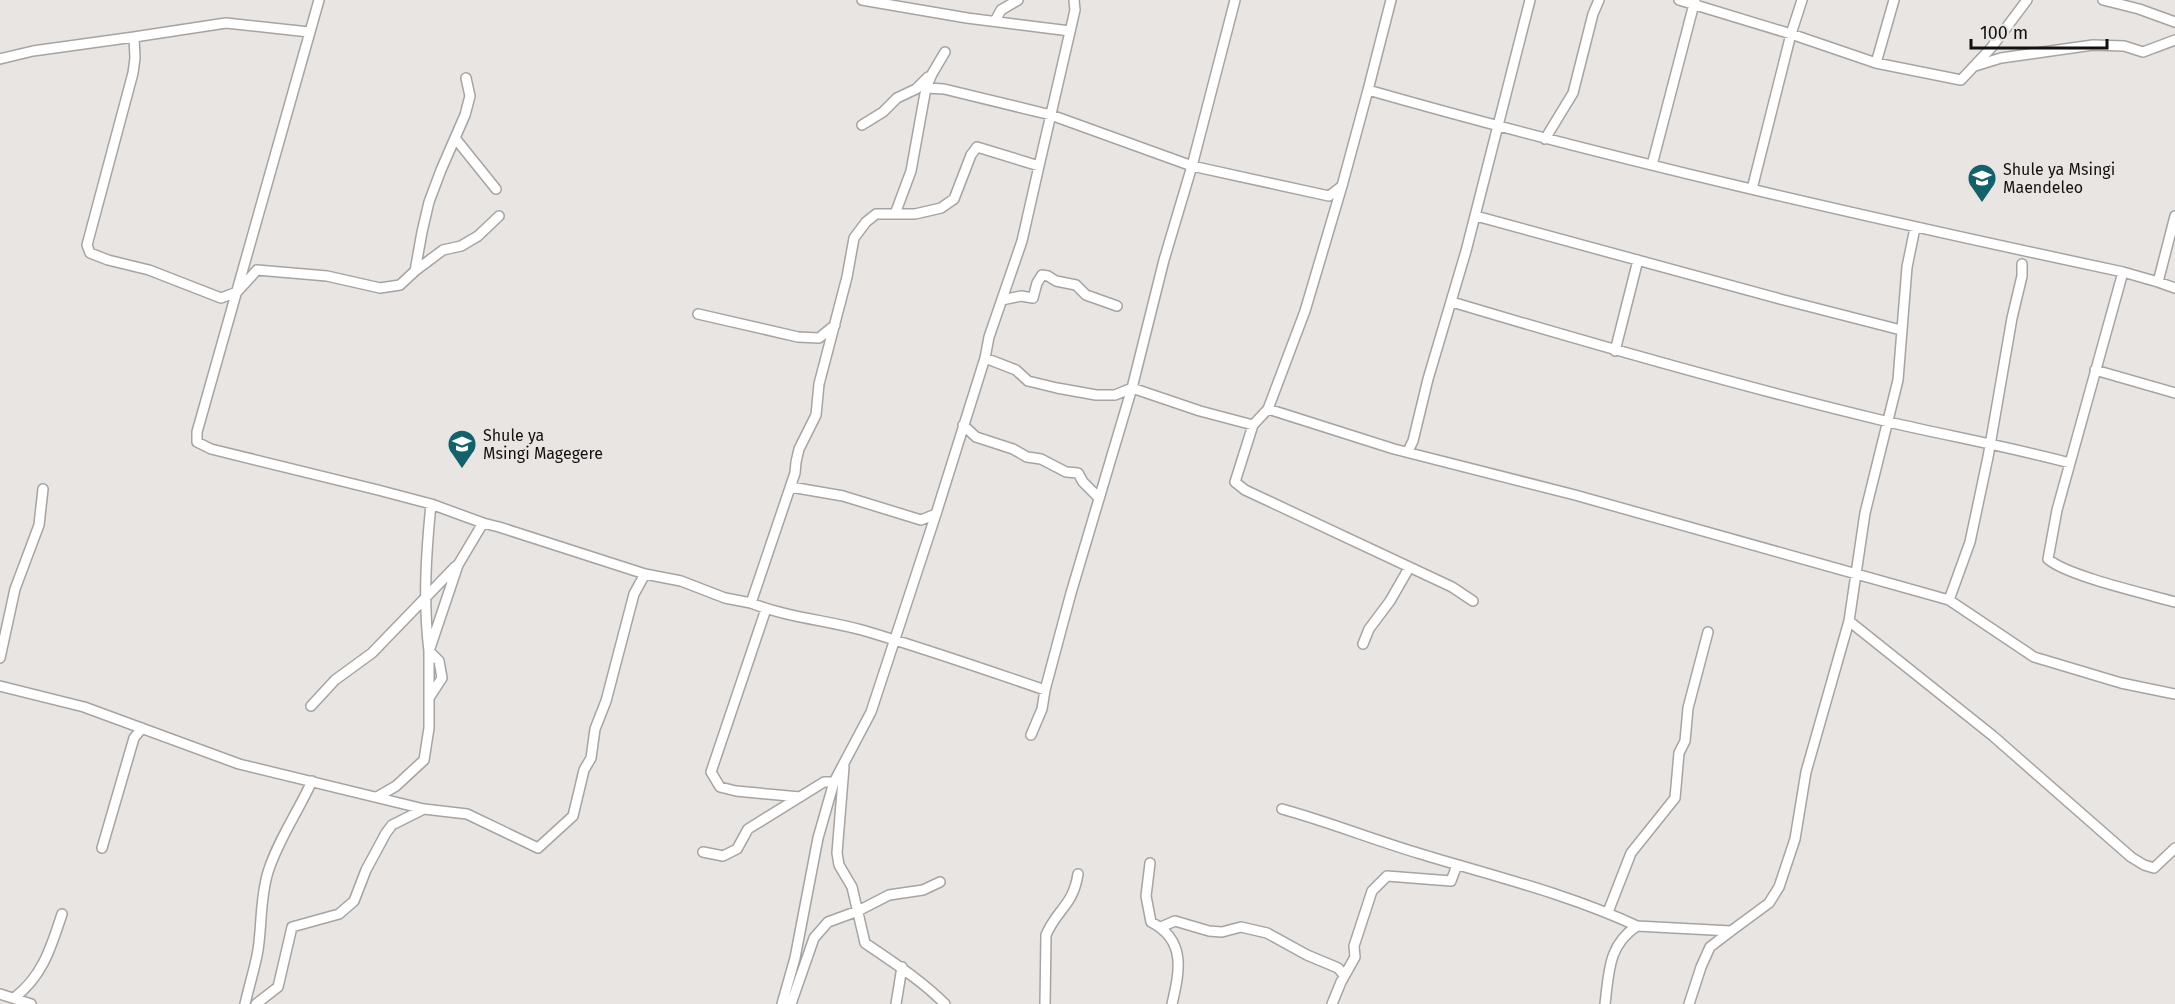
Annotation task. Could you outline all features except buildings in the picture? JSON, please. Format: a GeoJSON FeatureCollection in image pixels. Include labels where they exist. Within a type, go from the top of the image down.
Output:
{"type":"FeatureCollection","features":[{"type":"Feature","properties":{"kind":"street"},"geometry":{"type":"LineString","coordinates":[[319,0],[197,432],[197,442],[211,449],[431,504],[483,524],[499,527],[645,574],[681,581],[725,598],[766,609],[860,630],[1045,690]]}},
{"type":"Feature","properties":{"kind":"street"},"geometry":{"type":"LineString","coordinates":[[862,0],[1070,31]]}},
{"type":"Feature","properties":{"kind":"street"},"geometry":{"type":"LineString","coordinates":[[995,21],[1001,10],[1018,0]]}},
{"type":"Feature","properties":{"kind":"street"},"geometry":{"type":"LineString","coordinates":[[782,1004],[795,958],[818,838],[834,782],[871,712],[936,514],[985,358],[989,337],[1022,241],[1075,10],[1074,0]]}},
{"type":"Feature","properties":{"kind":"street"},"geometry":{"type":"LineString","coordinates":[[1031,735],[1042,710],[1045,690],[1132,388],[1164,260],[1192,166],[1235,0]]}},
{"type":"Feature","properties":{"kind":"street"},"geometry":{"type":"LineString","coordinates":[[1391,0],[1342,186],[1305,311],[1268,409],[1253,426],[1235,482],[1245,489],[1409,568],[1452,586],[1473,601]]}},
{"type":"Feature","properties":{"kind":"street"},"geometry":{"type":"LineString","coordinates":[[1408,451],[1413,441],[1428,378],[1476,216],[1530,0]]}},
{"type":"Feature","properties":{"kind":"street"},"geometry":{"type":"LineString","coordinates":[[1545,139],[1573,93],[1593,14],[1599,0]]}},
{"type":"Feature","properties":{"kind":"street"},"geometry":{"type":"LineString","coordinates":[[1679,0],[1695,2],[1876,63],[1961,80],[1991,48],[2027,0]]}},
{"type":"Feature","properties":{"kind":"street"},"geometry":{"type":"LineString","coordinates":[[1752,189],[1791,34],[1802,0]]}},
{"type":"Feature","properties":{"kind":"street"},"geometry":{"type":"LineString","coordinates":[[1876,63],[1894,0]]}},
{"type":"Feature","properties":{"kind":"street"},"geometry":{"type":"LineString","coordinates":[[2103,0],[2139,9],[2175,22]]}},
{"type":"Feature","properties":{"kind":"street"},"geometry":{"type":"LineString","coordinates":[[1652,165],[1695,2]]}},
{"type":"Feature","properties":{"kind":"street"},"geometry":{"type":"LineString","coordinates":[[0,59],[33,51],[226,23],[309,32]]}},
{"type":"Feature","properties":{"kind":"street"},"geometry":{"type":"LineString","coordinates":[[134,37],[133,73],[87,245],[90,253],[149,270],[221,298],[237,292],[257,270],[327,276],[380,288],[400,285],[443,250],[461,246],[478,236],[499,216]]}},
{"type":"Feature","properties":{"kind":"street"},"geometry":{"type":"LineString","coordinates":[[1974,66],[2001,58],[2093,45],[2124,46],[2143,52],[2175,40]]}},
{"type":"Feature","properties":{"kind":"street"},"geometry":{"type":"LineString","coordinates":[[895,214],[911,171],[926,88],[945,52]]}},
{"type":"Feature","properties":{"kind":"street"},"geometry":{"type":"LineString","coordinates":[[862,125],[884,112],[897,98],[916,89],[932,74]]}},
{"type":"Feature","properties":{"kind":"street"},"geometry":{"type":"LineString","coordinates":[[415,272],[429,202],[465,115],[470,96],[466,78]]}},
{"type":"Feature","properties":{"kind":"street"},"geometry":{"type":"LineString","coordinates":[[926,88],[954,91],[1051,115],[1192,166],[1329,196],[1342,186]]}},
{"type":"Feature","properties":{"kind":"street"},"geometry":{"type":"LineString","coordinates":[[1368,90],[1545,139],[1915,228],[2123,272],[2175,288]]}},
{"type":"Feature","properties":{"kind":"street"},"geometry":{"type":"LineString","coordinates":[[454,138],[496,189]]}},
{"type":"Feature","properties":{"kind":"street"},"geometry":{"type":"LineString","coordinates":[[750,603],[791,487],[800,449],[816,415],[819,384],[847,277],[854,238],[866,222],[876,214],[915,214],[942,208],[954,199],[970,155],[977,147],[1039,166]]}},
{"type":"Feature","properties":{"kind":"street"},"geometry":{"type":"LineString","coordinates":[[1476,216],[1901,330]]}},
{"type":"Feature","properties":{"kind":"street"},"geometry":{"type":"LineString","coordinates":[[2158,282],[2175,216]]}},
{"type":"Feature","properties":{"kind":"street"},"geometry":{"type":"LineString","coordinates":[[1689,1004],[1710,947],[1769,903],[1779,887],[1795,839],[1806,772],[1849,621],[1865,513],[1898,380],[1907,267],[1915,228]]}},
{"type":"Feature","properties":{"kind":"street"},"geometry":{"type":"LineString","coordinates":[[1615,351],[1638,260]]}},
{"type":"Feature","properties":{"kind":"street"},"geometry":{"type":"LineString","coordinates":[[1949,600],[1970,542],[2022,276],[2022,264]]}},
{"type":"Feature","properties":{"kind":"street"},"geometry":{"type":"LineString","coordinates":[[2123,272],[2057,510],[2048,559],[2053,564],[2089,577],[2175,602]]}},
{"type":"Feature","properties":{"kind":"street"},"geometry":{"type":"LineString","coordinates":[[1002,300],[1021,296],[1033,298],[1042,275],[1056,281],[1076,285],[1086,295],[1117,306]]}},
{"type":"Feature","properties":{"kind":"street"},"geometry":{"type":"LineString","coordinates":[[1452,302],[1615,351],[1888,421],[2070,462]]}},
{"type":"Feature","properties":{"kind":"street"},"geometry":{"type":"LineString","coordinates":[[698,314],[798,337],[819,338],[835,325]]}},
{"type":"Feature","properties":{"kind":"street"},"geometry":{"type":"LineString","coordinates":[[985,358],[1016,370],[1028,381],[1096,395],[1115,395],[1132,388],[1253,426]]}},
{"type":"Feature","properties":{"kind":"street"},"geometry":{"type":"LineString","coordinates":[[2096,370],[2175,393]]}},
{"type":"Feature","properties":{"kind":"street"},"geometry":{"type":"LineString","coordinates":[[1268,409],[1451,464],[1575,495],[1949,600],[2034,657],[2121,683],[2175,694]]}},
{"type":"Feature","properties":{"kind":"street"},"geometry":{"type":"LineString","coordinates":[[963,425],[976,438],[1013,449],[1027,457],[1041,459],[1066,472],[1078,473],[1083,482],[1099,498]]}},
{"type":"Feature","properties":{"kind":"street"},"geometry":{"type":"LineString","coordinates":[[791,487],[843,496],[921,520],[936,514]]}},
{"type":"Feature","properties":{"kind":"street"},"geometry":{"type":"LineString","coordinates":[[0,658],[15,589],[39,525],[43,489]]}},
{"type":"Feature","properties":{"kind":"street"},"geometry":{"type":"LineString","coordinates":[[377,797],[396,786],[424,760],[429,728],[429,651],[425,597],[431,504]]}},
{"type":"Feature","properties":{"kind":"street"},"geometry":{"type":"LineString","coordinates":[[429,651],[458,565],[483,524]]}},
{"type":"Feature","properties":{"kind":"street"},"geometry":{"type":"LineString","coordinates":[[311,706],[335,680],[372,653],[458,565]]}},
{"type":"Feature","properties":{"kind":"street"},"geometry":{"type":"LineString","coordinates":[[1363,644],[1369,629],[1390,601],[1409,568]]}},
{"type":"Feature","properties":{"kind":"street"},"geometry":{"type":"LineString","coordinates":[[0,686],[84,707],[239,764],[424,809],[467,814],[538,848],[573,816],[584,770],[591,758],[595,729],[606,701],[634,594],[645,574]]}},
{"type":"Feature","properties":{"kind":"street"},"geometry":{"type":"LineString","coordinates":[[766,609],[711,771],[720,787],[736,791],[800,797]]}},
{"type":"Feature","properties":{"kind":"street"},"geometry":{"type":"LineString","coordinates":[[1849,621],[1993,736],[2131,857],[2154,868],[2175,848]]}},
{"type":"Feature","properties":{"kind":"street"},"geometry":{"type":"LineString","coordinates":[[1608,912],[1631,853],[1675,798],[1679,753],[1685,741],[1688,708],[1708,632]]}},
{"type":"Feature","properties":{"kind":"street"},"geometry":{"type":"LineString","coordinates":[[102,848],[134,738],[142,728]]}},
{"type":"Feature","properties":{"kind":"street"},"geometry":{"type":"LineString","coordinates":[[845,762],[837,853],[839,865],[852,887],[865,943],[902,967],[945,1004]]}},
{"type":"Feature","properties":{"kind":"street"},"geometry":{"type":"LineString","coordinates":[[245,1004],[258,950],[268,873],[282,837],[312,782]]}},
{"type":"Feature","properties":{"kind":"street"},"geometry":{"type":"LineString","coordinates":[[703,852],[723,856],[737,849],[748,829],[824,782],[834,782]]}},
{"type":"Feature","properties":{"kind":"street"},"geometry":{"type":"LineString","coordinates":[[256,1004],[278,987],[292,927],[339,914],[354,902],[366,870],[392,825],[424,809]]}},
{"type":"Feature","properties":{"kind":"street"},"geometry":{"type":"LineString","coordinates":[[1281,809],[1457,865],[1558,894],[1608,912],[1637,926],[1731,931]]}},
{"type":"Feature","properties":{"kind":"street"},"geometry":{"type":"LineString","coordinates":[[1150,863],[1146,896],[1150,921],[1161,927],[1176,945],[1178,960],[1172,1004]]}},
{"type":"Feature","properties":{"kind":"street"},"geometry":{"type":"LineString","coordinates":[[1332,1004],[1354,957],[1354,946],[1372,891],[1387,876],[1451,881],[1457,865]]}},
{"type":"Feature","properties":{"kind":"street"},"geometry":{"type":"LineString","coordinates":[[1045,1004],[1046,935],[1075,891],[1078,874]]}},
{"type":"Feature","properties":{"kind":"street"},"geometry":{"type":"LineString","coordinates":[[791,1004],[814,938],[828,922],[858,911],[889,895],[908,890],[923,890],[940,882]]}},
{"type":"Feature","properties":{"kind":"street"},"geometry":{"type":"LineString","coordinates":[[14,998],[27,988],[40,971],[50,953],[62,914]]}},
{"type":"Feature","properties":{"kind":"street"},"geometry":{"type":"LineString","coordinates":[[1161,927],[1175,921],[1209,931],[1222,932],[1241,927],[1267,933],[1307,955],[1338,968],[1344,975]]}},
{"type":"Feature","properties":{"kind":"street"},"geometry":{"type":"LineString","coordinates":[[1605,1004],[1613,952],[1627,933],[1637,926]]}},
{"type":"Feature","properties":{"kind":"street"},"geometry":{"type":"LineString","coordinates":[[896,1004],[902,967]]}},
{"type":"Feature","properties":{"kind":"street"},"geometry":{"type":"LineString","coordinates":[[0,994],[31,1004]]}},
{"type":"Feature","properties":{"kind":"place","name":"Shule ya Msingi Maendeleo"},"geometry":{"type":"Point","coordinates":[1982,204]}},
{"type":"Feature","properties":{"kind":"place","name":"Shule ya Msingi Magegere"},"geometry":{"type":"Point","coordinates":[462,470]}}]}
